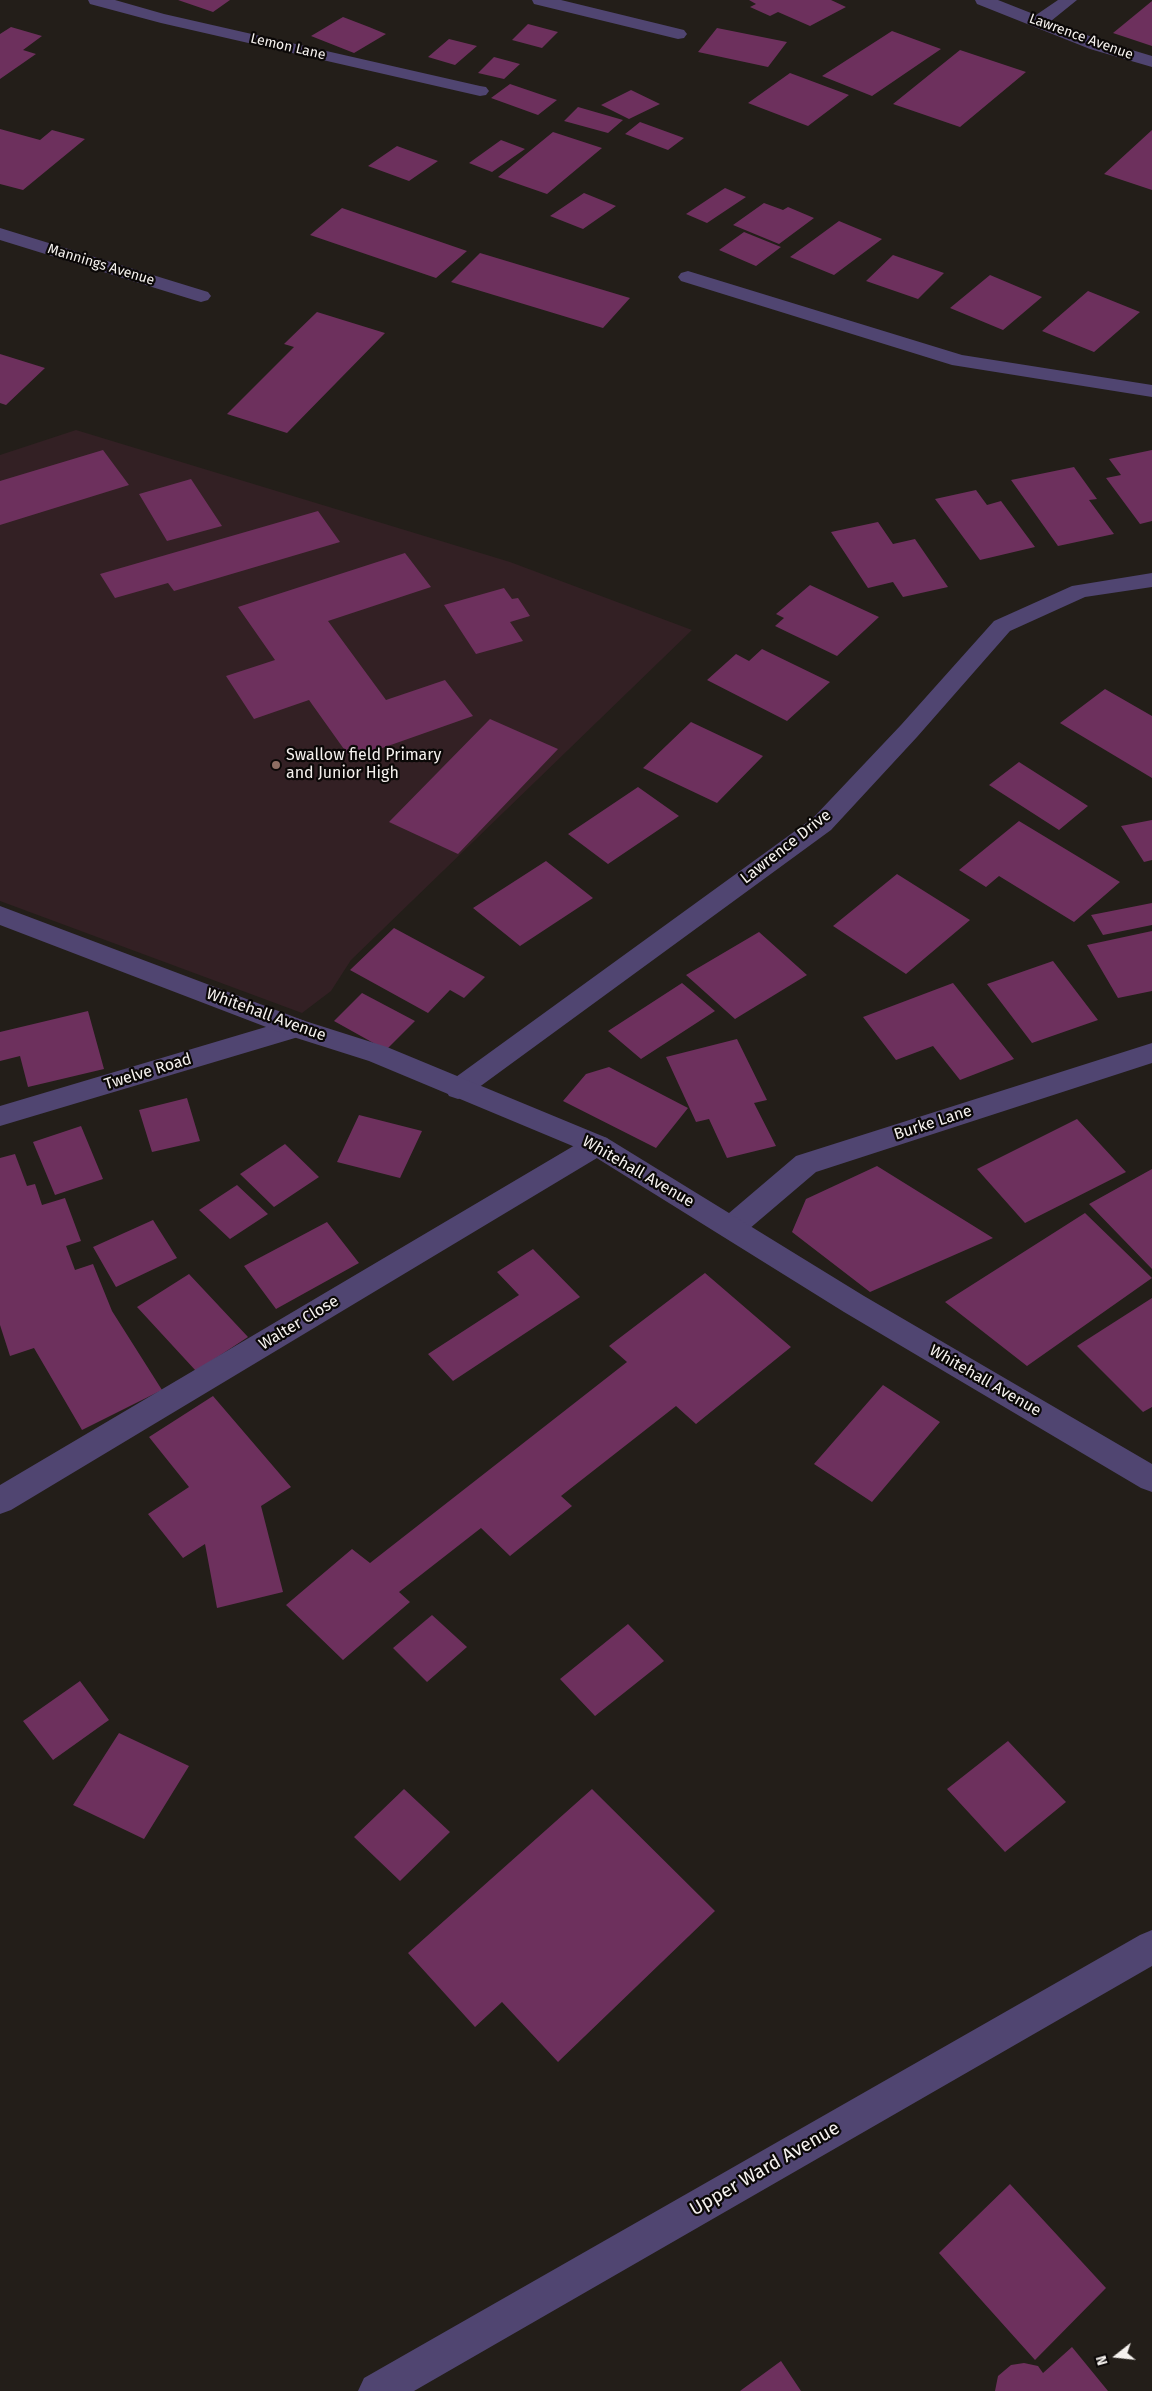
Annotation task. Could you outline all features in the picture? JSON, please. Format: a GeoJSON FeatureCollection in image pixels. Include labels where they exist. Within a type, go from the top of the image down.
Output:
{"type":"FeatureCollection","features":[{"type":"Feature","properties":{"kind":"street","name":"Lemon Lane"},"geometry":{"type":"LineString","coordinates":[[96,0],[161,18],[480,91]]}},
{"type":"Feature","properties":{"kind":"street"},"geometry":{"type":"LineString","coordinates":[[540,0],[678,34]]}},
{"type":"Feature","properties":{"kind":"street","name":"Lawrence Avenue"},"geometry":{"type":"LineString","coordinates":[[983,0],[1096,45],[1152,62]]}},
{"type":"Feature","properties":{"kind":"street"},"geometry":{"type":"LineString","coordinates":[[1038,22],[1069,0]]}},
{"type":"Feature","properties":{"kind":"street","name":"Mannings Avenue"},"geometry":{"type":"LineString","coordinates":[[0,234],[201,296]]}},
{"type":"Feature","properties":{"kind":"street"},"geometry":{"type":"LineString","coordinates":[[688,277],[959,361],[1152,391]]}},
{"type":"Feature","properties":{"kind":"street","name":"Lawrence Drive"},"geometry":{"type":"LineString","coordinates":[[458,1089],[822,824],[909,731],[1002,626],[1080,591],[1152,580]]}},
{"type":"Feature","properties":{"kind":"street","name":"Whitehall Avenue"},"geometry":{"type":"LineString","coordinates":[[0,915],[296,1028],[378,1054],[458,1089],[598,1145],[854,1304],[1152,1479]]}},
{"type":"Feature","properties":{"kind":"street","name":"Twelve Road"},"geometry":{"type":"LineString","coordinates":[[0,1116],[296,1028]]}},
{"type":"Feature","properties":{"kind":"street","name":"Burke Lane"},"geometry":{"type":"LineString","coordinates":[[732,1227],[806,1164],[1152,1053]]}},
{"type":"Feature","properties":{"kind":"street","name":"Walter Close"},"geometry":{"type":"LineString","coordinates":[[0,1501],[598,1145]]}},
{"type":"Feature","properties":{"kind":"street","name":"Upper Ward Avenue"},"geometry":{"type":"LineString","coordinates":[[377,2391],[1152,1947]]}},
{"type":"Feature","properties":{"kind":"shaded area","name":"Swallow field Primary and Junior High"},"geometry":{"type":"Polygon","coordinates":[[[76,430],[510,562],[692,630],[351,960],[331,991],[302,1013],[0,901],[0,455],[76,430]]]}},
{"type":"Feature","properties":{"kind":"building"},"geometry":{"type":"Polygon","coordinates":[[[178,0],[230,0],[213,12],[178,0]]]}},
{"type":"Feature","properties":{"kind":"building"},"geometry":{"type":"Polygon","coordinates":[[[749,0],[831,0],[846,7],[810,26],[778,12],[770,16],[750,7],[756,4],[749,0]]]}},
{"type":"Feature","properties":{"kind":"building"},"geometry":{"type":"Polygon","coordinates":[[[1152,1],[1152,46],[1113,33],[1152,1]]]}},
{"type":"Feature","properties":{"kind":"building"},"geometry":{"type":"Polygon","coordinates":[[[343,17],[386,34],[354,53],[311,36],[343,17]]]}},
{"type":"Feature","properties":{"kind":"building"},"geometry":{"type":"Polygon","coordinates":[[[528,24],[558,32],[542,48],[512,40],[528,24]]]}},
{"type":"Feature","properties":{"kind":"building"},"geometry":{"type":"Polygon","coordinates":[[[11,27],[42,36],[23,50],[36,54],[0,79],[0,34],[11,27]]]}},
{"type":"Feature","properties":{"kind":"building"},"geometry":{"type":"Polygon","coordinates":[[[717,28],[787,42],[768,67],[698,52],[717,28]]]}},
{"type":"Feature","properties":{"kind":"building"},"geometry":{"type":"Polygon","coordinates":[[[892,31],[941,49],[872,96],[822,76],[892,31]]]}},
{"type":"Feature","properties":{"kind":"building"},"geometry":{"type":"Polygon","coordinates":[[[449,39],[477,46],[455,65],[428,57],[449,39]]]}},
{"type":"Feature","properties":{"kind":"building"},"geometry":{"type":"Polygon","coordinates":[[[960,50],[1026,72],[960,127],[893,104],[960,50]]]}},
{"type":"Feature","properties":{"kind":"building"},"geometry":{"type":"Polygon","coordinates":[[[494,57],[520,64],[504,79],[478,73],[494,57]]]}},
{"type":"Feature","properties":{"kind":"building"},"geometry":{"type":"Polygon","coordinates":[[[790,73],[849,95],[808,126],[748,103],[790,73]]]}},
{"type":"Feature","properties":{"kind":"building"},"geometry":{"type":"Polygon","coordinates":[[[510,84],[557,100],[538,115],[491,98],[510,84]]]}},
{"type":"Feature","properties":{"kind":"building"},"geometry":{"type":"Polygon","coordinates":[[[631,90],[660,104],[629,119],[601,105],[631,90]]]}},
{"type":"Feature","properties":{"kind":"building"},"geometry":{"type":"Polygon","coordinates":[[[578,107],[623,120],[608,133],[564,121],[578,107]]]}},
{"type":"Feature","properties":{"kind":"building"},"geometry":{"type":"Polygon","coordinates":[[[640,122],[684,138],[668,150],[625,134],[640,122]]]}},
{"type":"Feature","properties":{"kind":"building"},"geometry":{"type":"Polygon","coordinates":[[[0,129],[40,140],[52,130],[85,139],[23,190],[0,184],[0,129]]]}},
{"type":"Feature","properties":{"kind":"building"},"geometry":{"type":"Polygon","coordinates":[[[1152,130],[1152,190],[1104,174],[1152,130]]]}},
{"type":"Feature","properties":{"kind":"building"},"geometry":{"type":"Polygon","coordinates":[[[553,132],[602,148],[547,194],[498,177],[553,132]]]}},
{"type":"Feature","properties":{"kind":"building"},"geometry":{"type":"Polygon","coordinates":[[[501,140],[525,149],[492,172],[469,163],[501,140]]]}},
{"type":"Feature","properties":{"kind":"building"},"geometry":{"type":"Polygon","coordinates":[[[397,146],[438,161],[409,181],[368,166],[397,146]]]}},
{"type":"Feature","properties":{"kind":"building"},"geometry":{"type":"Polygon","coordinates":[[[725,188],[746,197],[707,223],[686,214],[725,188]]]}},
{"type":"Feature","properties":{"kind":"building"},"geometry":{"type":"Polygon","coordinates":[[[584,193],[616,206],[583,229],[550,216],[584,193]]]}},
{"type":"Feature","properties":{"kind":"building"},"geometry":{"type":"Polygon","coordinates":[[[764,203],[783,210],[788,207],[814,218],[779,244],[733,225],[764,203]]]}},
{"type":"Feature","properties":{"kind":"building"},"geometry":{"type":"Polygon","coordinates":[[[342,208],[467,251],[436,278],[310,235],[342,208]]]}},
{"type":"Feature","properties":{"kind":"building"},"geometry":{"type":"Polygon","coordinates":[[[839,221],[882,239],[834,275],[790,257],[839,221]]]}},
{"type":"Feature","properties":{"kind":"building"},"geometry":{"type":"Polygon","coordinates":[[[744,232],[781,247],[756,266],[719,250],[744,232]]]}},
{"type":"Feature","properties":{"kind":"building"},"geometry":{"type":"Polygon","coordinates":[[[480,253],[630,298],[603,328],[451,282],[480,253]]]}},
{"type":"Feature","properties":{"kind":"building"},"geometry":{"type":"Polygon","coordinates":[[[893,255],[944,273],[918,299],[866,281],[893,255]]]}},
{"type":"Feature","properties":{"kind":"building"},"geometry":{"type":"Polygon","coordinates":[[[990,275],[1042,297],[1003,330],[950,308],[990,275]]]}},
{"type":"Feature","properties":{"kind":"building"},"geometry":{"type":"Polygon","coordinates":[[[1088,291],[1140,312],[1094,352],[1042,331],[1088,291]]]}},
{"type":"Feature","properties":{"kind":"building"},"geometry":{"type":"Polygon","coordinates":[[[317,312],[385,333],[287,433],[227,414],[294,347],[284,344],[317,312]]]}},
{"type":"Feature","properties":{"kind":"building"},"geometry":{"type":"Polygon","coordinates":[[[0,354],[45,368],[6,405],[0,403],[0,354]]]}},
{"type":"Feature","properties":{"kind":"building"},"geometry":{"type":"Polygon","coordinates":[[[103,450],[129,485],[0,525],[0,481],[103,450]]]}},
{"type":"Feature","properties":{"kind":"building"},"geometry":{"type":"Polygon","coordinates":[[[1152,450],[1152,521],[1140,524],[1106,478],[1121,475],[1109,459],[1152,450]]]}},
{"type":"Feature","properties":{"kind":"building"},"geometry":{"type":"Polygon","coordinates":[[[1074,467],[1097,499],[1089,500],[1114,534],[1058,546],[1011,480],[1074,467]]]}},
{"type":"Feature","properties":{"kind":"building"},"geometry":{"type":"Polygon","coordinates":[[[191,479],[222,526],[167,541],[139,494],[191,479]]]}},
{"type":"Feature","properties":{"kind":"building"},"geometry":{"type":"Polygon","coordinates":[[[976,490],[987,505],[1001,501],[1035,547],[980,560],[935,499],[976,490]]]}},
{"type":"Feature","properties":{"kind":"building"},"geometry":{"type":"Polygon","coordinates":[[[318,511],[340,542],[174,591],[168,583],[115,598],[100,574],[318,511]]]}},
{"type":"Feature","properties":{"kind":"building"},"geometry":{"type":"Polygon","coordinates":[[[878,522],[893,544],[915,539],[948,587],[903,597],[893,582],[868,588],[831,532],[878,522]]]}},
{"type":"Feature","properties":{"kind":"building"},"geometry":{"type":"Polygon","coordinates":[[[405,553],[431,587],[328,621],[386,700],[445,680],[473,716],[351,759],[309,700],[254,719],[226,676],[275,660],[238,607],[405,553]]]}},
{"type":"Feature","properties":{"kind":"building"},"geometry":{"type":"Polygon","coordinates":[[[810,585],[879,617],[837,656],[775,626],[784,618],[776,614],[810,585]]]}},
{"type":"Feature","properties":{"kind":"building"},"geometry":{"type":"Polygon","coordinates":[[[504,588],[512,599],[518,598],[530,616],[510,622],[523,641],[476,654],[444,605],[504,588]]]}},
{"type":"Feature","properties":{"kind":"building"},"geometry":{"type":"Polygon","coordinates":[[[762,649],[830,682],[787,721],[707,680],[736,654],[749,661],[762,649]]]}},
{"type":"Feature","properties":{"kind":"building"},"geometry":{"type":"Polygon","coordinates":[[[1105,689],[1152,716],[1152,778],[1060,723],[1105,689]]]}},
{"type":"Feature","properties":{"kind":"building"},"geometry":{"type":"Polygon","coordinates":[[[490,719],[558,749],[458,854],[389,822],[490,719]]]}},
{"type":"Feature","properties":{"kind":"building"},"geometry":{"type":"Polygon","coordinates":[[[691,722],[763,756],[717,803],[643,768],[691,722]]]}},
{"type":"Feature","properties":{"kind":"building"},"geometry":{"type":"Polygon","coordinates":[[[1019,762],[1088,806],[1059,830],[989,785],[1019,762]]]}},
{"type":"Feature","properties":{"kind":"building"},"geometry":{"type":"Polygon","coordinates":[[[638,787],[679,816],[608,864],[568,834],[638,787]]]}},
{"type":"Feature","properties":{"kind":"building"},"geometry":{"type":"Polygon","coordinates":[[[1152,820],[1152,860],[1144,862],[1121,826],[1152,820]]]}},
{"type":"Feature","properties":{"kind":"building"},"geometry":{"type":"Polygon","coordinates":[[[1019,821],[1120,882],[1074,922],[999,876],[986,887],[959,870],[1019,821]]]}},
{"type":"Feature","properties":{"kind":"building"},"geometry":{"type":"Polygon","coordinates":[[[546,861],[593,898],[520,946],[473,908],[546,861]]]}},
{"type":"Feature","properties":{"kind":"building"},"geometry":{"type":"Polygon","coordinates":[[[897,874],[970,920],[906,974],[833,926],[897,874]]]}},
{"type":"Feature","properties":{"kind":"building"},"geometry":{"type":"Polygon","coordinates":[[[1152,903],[1152,925],[1103,935],[1091,915],[1152,903]]]}},
{"type":"Feature","properties":{"kind":"building"},"geometry":{"type":"Polygon","coordinates":[[[394,928],[485,977],[464,998],[450,990],[428,1013],[350,970],[394,928]]]}},
{"type":"Feature","properties":{"kind":"building"},"geometry":{"type":"Polygon","coordinates":[[[1152,931],[1152,991],[1118,998],[1087,945],[1152,931]]]}},
{"type":"Feature","properties":{"kind":"building"},"geometry":{"type":"Polygon","coordinates":[[[759,932],[807,975],[735,1019],[686,975],[759,932]]]}},
{"type":"Feature","properties":{"kind":"building"},"geometry":{"type":"Polygon","coordinates":[[[1053,961],[1098,1020],[1032,1043],[987,984],[1053,961]]]}},
{"type":"Feature","properties":{"kind":"building"},"geometry":{"type":"Polygon","coordinates":[[[682,983],[715,1011],[641,1059],[608,1031],[682,983]]]}},
{"type":"Feature","properties":{"kind":"building"},"geometry":{"type":"Polygon","coordinates":[[[953,983],[1014,1059],[960,1080],[933,1046],[896,1060],[863,1017],[953,983]]]}},
{"type":"Feature","properties":{"kind":"building"},"geometry":{"type":"Polygon","coordinates":[[[362,993],[415,1021],[386,1050],[334,1021],[362,993]]]}},
{"type":"Feature","properties":{"kind":"building"},"geometry":{"type":"Polygon","coordinates":[[[88,1011],[104,1069],[28,1087],[20,1056],[0,1061],[0,1032],[88,1011]]]}},
{"type":"Feature","properties":{"kind":"building"},"geometry":{"type":"Polygon","coordinates":[[[737,1039],[767,1100],[754,1103],[776,1146],[727,1158],[709,1119],[696,1122],[666,1057],[737,1039]]]}},
{"type":"Feature","properties":{"kind":"building"},"geometry":{"type":"Polygon","coordinates":[[[609,1067],[688,1108],[656,1148],[563,1101],[586,1074],[609,1067]]]}},
{"type":"Feature","properties":{"kind":"building"},"geometry":{"type":"Polygon","coordinates":[[[187,1098],[200,1141],[152,1152],[139,1110],[187,1098]]]}},
{"type":"Feature","properties":{"kind":"building"},"geometry":{"type":"Polygon","coordinates":[[[359,1115],[422,1131],[400,1178],[337,1162],[359,1115]]]}},
{"type":"Feature","properties":{"kind":"building"},"geometry":{"type":"Polygon","coordinates":[[[1077,1119],[1126,1172],[1025,1223],[977,1169],[1077,1119]]]}},
{"type":"Feature","properties":{"kind":"building"},"geometry":{"type":"Polygon","coordinates":[[[81,1126],[103,1179],[55,1195],[33,1142],[81,1126]]]}},
{"type":"Feature","properties":{"kind":"building"},"geometry":{"type":"Polygon","coordinates":[[[285,1144],[319,1177],[274,1207],[240,1174],[285,1144]]]}},
{"type":"Feature","properties":{"kind":"building"},"geometry":{"type":"Polygon","coordinates":[[[15,1154],[27,1186],[35,1184],[42,1205],[65,1198],[81,1241],[66,1246],[75,1270],[93,1264],[112,1311],[162,1390],[82,1430],[34,1348],[10,1356],[0,1325],[0,1158],[15,1154]]]}},
{"type":"Feature","properties":{"kind":"building"},"geometry":{"type":"Polygon","coordinates":[[[877,1166],[993,1238],[870,1292],[792,1232],[806,1199],[877,1166]]]}},
{"type":"Feature","properties":{"kind":"building"},"geometry":{"type":"Polygon","coordinates":[[[1152,1169],[1152,1269],[1089,1204],[1152,1169]]]}},
{"type":"Feature","properties":{"kind":"building"},"geometry":{"type":"Polygon","coordinates":[[[237,1185],[268,1214],[230,1239],[199,1210],[237,1185]]]}},
{"type":"Feature","properties":{"kind":"building"},"geometry":{"type":"Polygon","coordinates":[[[1085,1213],[1152,1278],[1027,1366],[945,1302],[1085,1213]]]}},
{"type":"Feature","properties":{"kind":"building"},"geometry":{"type":"Polygon","coordinates":[[[153,1220],[177,1258],[116,1287],[93,1247],[153,1220]]]}},
{"type":"Feature","properties":{"kind":"building"},"geometry":{"type":"Polygon","coordinates":[[[327,1222],[359,1263],[276,1309],[244,1266],[327,1222]]]}},
{"type":"Feature","properties":{"kind":"building"},"geometry":{"type":"Polygon","coordinates":[[[533,1249],[580,1297],[453,1381],[428,1354],[519,1295],[497,1272],[533,1249]]]}},
{"type":"Feature","properties":{"kind":"building"},"geometry":{"type":"Polygon","coordinates":[[[705,1273],[791,1347],[696,1424],[676,1406],[561,1496],[572,1506],[510,1556],[481,1528],[399,1592],[410,1602],[343,1660],[286,1605],[352,1549],[370,1563],[627,1362],[609,1346],[705,1273]]]}},
{"type":"Feature","properties":{"kind":"building"},"geometry":{"type":"Polygon","coordinates":[[[189,1274],[248,1337],[196,1371],[137,1307],[189,1274]]]}},
{"type":"Feature","properties":{"kind":"building"},"geometry":{"type":"Polygon","coordinates":[[[1152,1298],[1152,1407],[1143,1412],[1077,1346],[1152,1298]]]}},
{"type":"Feature","properties":{"kind":"building"},"geometry":{"type":"Polygon","coordinates":[[[883,1385],[940,1422],[872,1502],[814,1464],[883,1385]]]}},
{"type":"Feature","properties":{"kind":"building"},"geometry":{"type":"Polygon","coordinates":[[[213,1396],[291,1487],[261,1506],[283,1592],[217,1608],[205,1544],[183,1558],[148,1514],[189,1487],[149,1437],[213,1396]]]}},
{"type":"Feature","properties":{"kind":"building"},"geometry":{"type":"Polygon","coordinates":[[[432,1615],[467,1647],[427,1682],[393,1648],[432,1615]]]}},
{"type":"Feature","properties":{"kind":"building"},"geometry":{"type":"Polygon","coordinates":[[[628,1624],[664,1661],[595,1716],[560,1679],[628,1624]]]}},
{"type":"Feature","properties":{"kind":"building"},"geometry":{"type":"Polygon","coordinates":[[[80,1681],[109,1720],[53,1760],[23,1721],[80,1681]]]}},
{"type":"Feature","properties":{"kind":"building"},"geometry":{"type":"Polygon","coordinates":[[[119,1733],[189,1766],[144,1839],[73,1805],[119,1733]]]}},
{"type":"Feature","properties":{"kind":"building"},"geometry":{"type":"Polygon","coordinates":[[[1008,1741],[1066,1802],[1005,1852],[947,1789],[1008,1741]]]}},
{"type":"Feature","properties":{"kind":"building"},"geometry":{"type":"Polygon","coordinates":[[[404,1789],[450,1832],[400,1881],[354,1837],[404,1789]]]}},
{"type":"Feature","properties":{"kind":"building"},"geometry":{"type":"Polygon","coordinates":[[[592,1789],[715,1911],[558,2062],[502,2002],[475,2027],[408,1953],[592,1789]]]}},
{"type":"Feature","properties":{"kind":"building"},"geometry":{"type":"Polygon","coordinates":[[[1010,2184],[1106,2288],[1035,2360],[939,2253],[1010,2184]]]}},
{"type":"Feature","properties":{"kind":"building"},"geometry":{"type":"Polygon","coordinates":[[[1072,2347],[1108,2391],[995,2391],[998,2376],[1011,2365],[1024,2363],[1038,2366],[1043,2373],[1072,2347]]]}},
{"type":"Feature","properties":{"kind":"building"},"geometry":{"type":"Polygon","coordinates":[[[781,2361],[801,2391],[740,2391],[781,2361]]]}},
{"type":"Feature","properties":{"kind":"place","name":"Swallow field Primary and Junior High"},"geometry":{"type":"Point","coordinates":[276,765]}}]}
